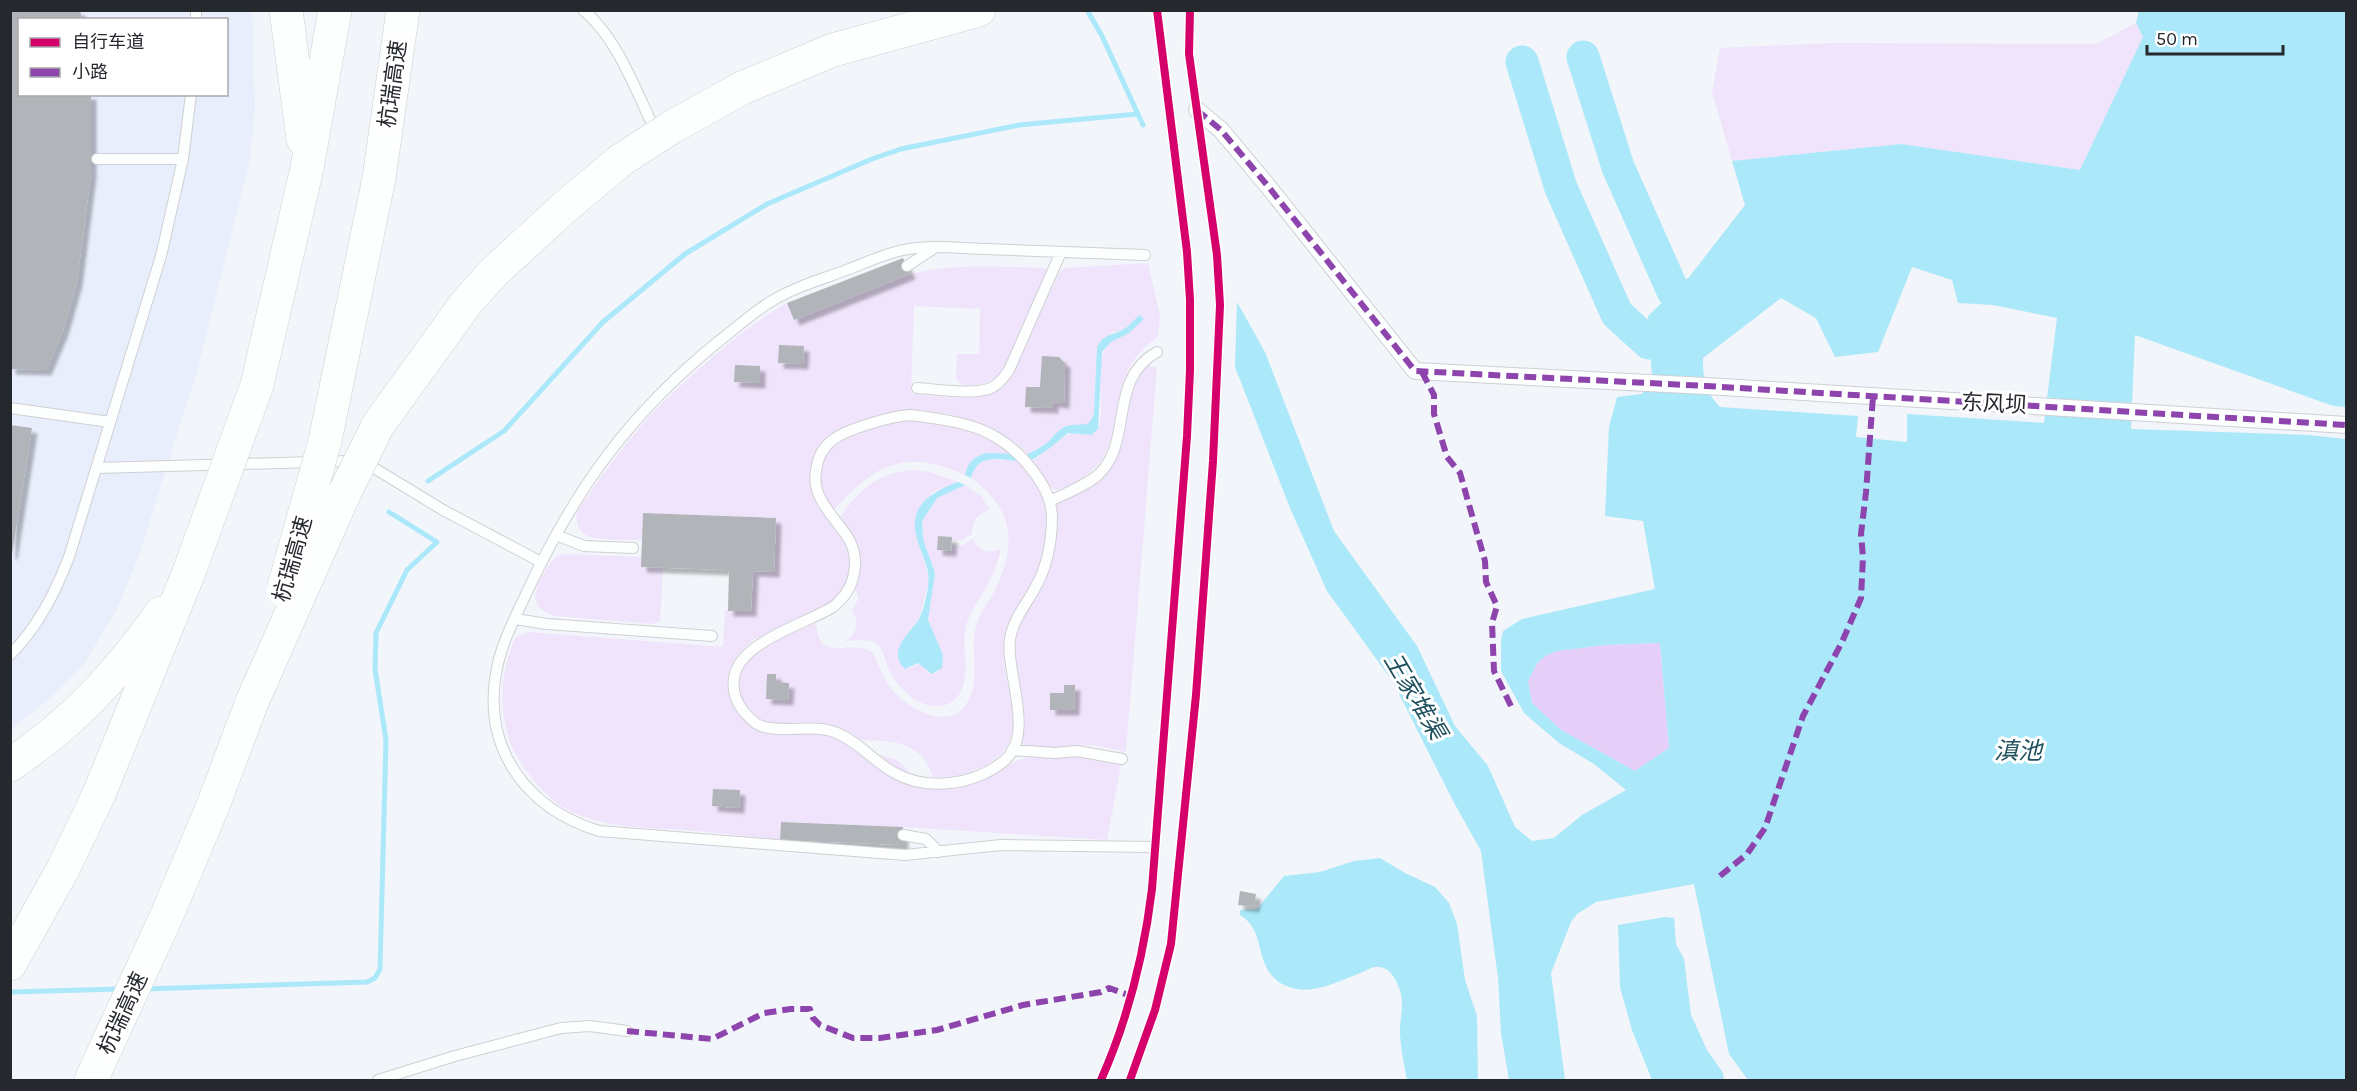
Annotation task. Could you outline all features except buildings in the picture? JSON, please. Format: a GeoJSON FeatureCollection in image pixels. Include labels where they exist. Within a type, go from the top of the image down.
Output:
{"type":"FeatureCollection","features":[{"type":"Feature","properties":{"kind":"highway"},"geometry":{"type":"LineString","coordinates":[[286,10],[307,168]]}},
{"type":"Feature","properties":{"kind":"highway"},"geometry":{"type":"LineString","coordinates":[[10,964],[63,869],[99,794],[189,572],[257,385],[307,168],[335,10]]}},
{"type":"Feature","properties":{"kind":"highway","name":"杭瑞高速"},"geometry":{"type":"LineString","coordinates":[[91,1080],[167,915],[214,803],[252,702],[325,441],[379,178],[403,10]]}},
{"type":"Feature","properties":{"kind":"highway"},"geometry":{"type":"LineString","coordinates":[[252,702],[344,494],[378,425],[448,326],[494,272],[597,179],[642,146],[702,110],[768,76],[833,50],[980,10]]}},
{"type":"Feature","properties":{"kind":"highway"},"geometry":{"type":"LineString","coordinates":[[10,765],[70,721],[107,684],[189,572]]}},
{"type":"Feature","properties":{"kind":"street","name":"东风坝"},"geometry":{"type":"LineString","coordinates":[[1197,111],[1221,130],[1416,371],[2133,410],[2346,425]]}},
{"type":"Feature","properties":{"kind":"lane"},"geometry":{"type":"LineString","coordinates":[[583,10],[596,20],[626,69],[652,124]]}},
{"type":"Feature","properties":{"kind":"lane"},"geometry":{"type":"LineString","coordinates":[[10,655],[40,618],[58,586],[97,468],[161,256],[183,159],[191,96]]}},
{"type":"Feature","properties":{"kind":"lane"},"geometry":{"type":"LineString","coordinates":[[585,175],[628,142]]}},
{"type":"Feature","properties":{"kind":"lane"},"geometry":{"type":"LineString","coordinates":[[97,159],[183,159]]}},
{"type":"Feature","properties":{"kind":"lane"},"geometry":{"type":"LineString","coordinates":[[349,461],[430,337],[461,296],[513,238]]}},
{"type":"Feature","properties":{"kind":"lane"},"geometry":{"type":"LineString","coordinates":[[907,266],[936,248]]}},
{"type":"Feature","properties":{"kind":"lane"},"geometry":{"type":"LineString","coordinates":[[1145,255],[936,248],[900,250],[795,290],[770,302],[685,369],[643,412],[584,486],[541,562],[502,649],[494,686],[494,705],[499,741],[506,758],[526,787],[567,820],[600,831],[905,855],[1001,845],[1155,847]]}},
{"type":"Feature","properties":{"kind":"lane"},"geometry":{"type":"LineString","coordinates":[[917,388],[980,391],[1002,380],[1009,370],[1061,252]]}},
{"type":"Feature","properties":{"kind":"lane"},"geometry":{"type":"LineString","coordinates":[[1050,501],[1090,480],[1106,466],[1118,433],[1129,382],[1139,364],[1157,352]]}},
{"type":"Feature","properties":{"kind":"lane"},"geometry":{"type":"LineString","coordinates":[[10,408],[110,422]]}},
{"type":"Feature","properties":{"kind":"lane"},"geometry":{"type":"LineString","coordinates":[[900,416],[958,422],[996,436],[1019,452],[1045,489],[1050,501],[1051,537],[1045,567],[1017,619],[1010,639],[1010,660],[1018,709],[1016,742],[1004,760],[968,780],[950,784],[930,783],[894,773],[861,747],[837,733],[822,729],[759,726],[736,702],[733,690],[738,664],[757,645],[827,611],[842,600],[854,579],[856,554],[845,532],[825,507],[817,492],[815,478],[817,461],[824,448],[834,437],[843,432],[900,416]]}},
{"type":"Feature","properties":{"kind":"lane"},"geometry":{"type":"LineString","coordinates":[[97,468],[349,461],[374,468],[443,510],[541,562]]}},
{"type":"Feature","properties":{"kind":"lane"},"geometry":{"type":"LineString","coordinates":[[556,535],[584,546],[633,548]]}},
{"type":"Feature","properties":{"kind":"lane"},"geometry":{"type":"LineString","coordinates":[[515,619],[547,624],[712,636]]}},
{"type":"Feature","properties":{"kind":"lane"},"geometry":{"type":"LineString","coordinates":[[1012,750],[1055,753],[1083,751],[1122,759]]}},
{"type":"Feature","properties":{"kind":"lane"},"geometry":{"type":"LineString","coordinates":[[903,835],[926,839],[939,852]]}},
{"type":"Feature","properties":{"kind":"lane"},"geometry":{"type":"LineString","coordinates":[[378,1080],[455,1056],[561,1028],[590,1026],[627,1031]]}},
{"type":"Feature","properties":{"kind":"shaded area"},"geometry":{"type":"Polygon","coordinates":[[[11,11],[252,11],[255,109],[249,165],[197,371],[139,555],[118,607],[84,664],[49,699],[11,729],[11,11]]]}},
{"type":"Feature","properties":{"kind":"shaded area"},"geometry":{"type":"Polygon","coordinates":[[[2136,23],[2144,37],[2080,170],[1901,144],[1732,161],[1712,92],[1720,48],[1833,43],[2096,44],[2136,23]]]}},
{"type":"Feature","properties":{"kind":"shaded area"},"geometry":{"type":"Polygon","coordinates":[[[1148,263],[1160,316],[1158,337],[1142,350],[1127,373],[1108,446],[1103,458],[1094,469],[1075,483],[1055,490],[1049,486],[1032,460],[1063,437],[1077,433],[1085,435],[1098,429],[1101,417],[1101,363],[1104,351],[1111,342],[1123,336],[1127,327],[1113,332],[1097,348],[1094,413],[1089,423],[1071,425],[1043,446],[1027,454],[1001,433],[983,425],[965,418],[926,411],[908,410],[888,413],[836,431],[823,442],[814,457],[811,467],[811,483],[816,498],[848,550],[850,565],[846,582],[840,593],[819,610],[755,639],[731,666],[728,680],[729,696],[734,707],[752,726],[764,732],[776,734],[826,735],[840,740],[890,777],[904,783],[953,789],[975,783],[1025,758],[1085,758],[1121,765],[1107,840],[781,822],[780,840],[618,825],[580,815],[563,807],[532,778],[511,744],[503,713],[504,674],[516,637],[528,632],[723,647],[725,610],[751,611],[753,571],[774,572],[776,518],[643,513],[642,540],[595,538],[583,533],[577,524],[576,515],[579,507],[630,440],[663,402],[715,355],[757,322],[787,303],[794,320],[910,274],[943,268],[978,266],[1046,268],[1016,345],[995,378],[983,383],[963,385],[956,379],[957,354],[979,354],[980,309],[914,306],[911,391],[913,394],[955,398],[980,396],[1003,385],[1013,374],[1060,271],[1064,268],[1148,263]]]}},
{"type":"Feature","properties":{"kind":"shaded area"},"geometry":{"type":"Polygon","coordinates":[[[1148,366],[1157,367],[1126,752],[1093,745],[1047,748],[1024,745],[1021,741],[1022,697],[1013,654],[1014,643],[1020,621],[1038,592],[1056,505],[1102,476],[1128,397],[1141,372],[1148,366]]]}},
{"type":"Feature","properties":{"kind":"shaded area"},"geometry":{"type":"Polygon","coordinates":[[[903,421],[947,425],[974,433],[1013,454],[979,455],[967,468],[965,475],[925,463],[908,462],[892,465],[864,481],[834,510],[822,490],[819,473],[823,458],[849,437],[866,430],[903,421]]]}},
{"type":"Feature","properties":{"kind":"shaded area"},"geometry":{"type":"Polygon","coordinates":[[[987,459],[1019,461],[1040,491],[1046,522],[1038,572],[1005,639],[1005,672],[1013,723],[1010,739],[1002,753],[973,771],[961,775],[933,777],[922,756],[906,745],[863,740],[826,724],[767,722],[751,713],[741,698],[738,683],[742,670],[750,659],[762,650],[816,623],[823,644],[836,648],[863,648],[872,652],[891,688],[899,697],[921,712],[945,717],[955,714],[964,707],[973,686],[976,626],[1001,577],[1008,546],[1008,531],[997,503],[971,478],[976,465],[987,459]]]}},
{"type":"Feature","properties":{"kind":"shaded area"},"geometry":{"type":"Polygon","coordinates":[[[914,470],[930,472],[958,482],[933,492],[915,519],[916,533],[928,574],[928,585],[919,619],[900,645],[901,664],[908,669],[920,663],[929,673],[935,674],[943,659],[928,620],[935,573],[923,539],[922,520],[937,498],[965,485],[980,495],[990,510],[982,513],[974,521],[972,534],[961,540],[952,541],[951,537],[938,536],[937,550],[950,551],[951,546],[963,545],[973,539],[984,550],[1001,549],[992,576],[967,623],[965,675],[961,691],[952,702],[940,706],[923,704],[908,695],[896,682],[876,643],[864,640],[844,641],[852,636],[856,628],[856,620],[852,611],[858,600],[854,590],[858,580],[860,561],[852,534],[840,517],[855,498],[871,484],[890,475],[914,470]]]}},
{"type":"Feature","properties":{"kind":"shaded area"},"geometry":{"type":"Polygon","coordinates":[[[563,554],[641,557],[663,568],[660,621],[652,624],[556,616],[541,609],[536,600],[537,588],[551,562],[563,554]]]}},
{"type":"Feature","properties":{"kind":"shaded area"},"geometry":{"type":"Polygon","coordinates":[[[1660,643],[1669,748],[1635,771],[1561,730],[1532,703],[1528,681],[1538,662],[1547,655],[1557,651],[1605,645],[1660,643]]]}},
{"type":"Feature","properties":{"kind":"shaded area"},"geometry":{"type":"Polygon","coordinates":[[[879,755],[897,760],[911,773],[894,767],[879,755]]]}},
{"type":"Feature","properties":{"kind":"water","name":"滇池"},"geometry":{"type":"Polygon","coordinates":[[[2139,11],[2346,11],[2346,407],[2333,406],[2135,335],[2131,429],[2308,435],[2346,439],[2346,1080],[1748,1080],[1729,1054],[1694,884],[1596,902],[1577,914],[1571,922],[1551,973],[1565,1080],[1509,1080],[1501,1033],[1498,978],[1481,851],[1393,682],[1327,591],[1290,508],[1235,367],[1237,302],[1265,352],[1334,531],[1417,646],[1455,726],[1488,766],[1515,827],[1532,841],[1554,838],[1582,815],[1626,790],[1594,764],[1559,743],[1524,713],[1501,671],[1503,631],[1522,619],[1655,589],[1643,521],[1605,516],[1609,427],[1617,397],[1642,394],[1652,377],[1648,316],[1690,276],[1745,205],[1732,161],[1901,144],[2080,170],[2143,37],[2136,23],[2139,11]],[[1912,267],[1878,352],[1835,357],[1816,318],[1781,298],[1703,358],[1704,379],[1711,396],[1720,407],[1858,416],[1856,437],[1907,442],[1907,414],[2044,423],[2057,318],[1993,305],[1958,303],[1952,280],[1912,267]],[[1660,643],[1605,645],[1557,651],[1547,655],[1538,662],[1528,681],[1532,703],[1561,730],[1635,771],[1669,748],[1660,643]]]}},
{"type":"Feature","properties":{"kind":"water"},"geometry":{"type":"Polygon","coordinates":[[[1139,315],[1144,319],[1129,333],[1111,342],[1102,352],[1098,429],[1091,435],[1068,433],[1032,460],[1027,454],[1046,444],[1062,428],[1090,422],[1094,413],[1099,343],[1105,337],[1126,328],[1139,315]]]}},
{"type":"Feature","properties":{"kind":"water"},"geometry":{"type":"Polygon","coordinates":[[[987,453],[1013,454],[1019,461],[990,459],[979,464],[971,478],[965,475],[972,460],[987,453]]]}},
{"type":"Feature","properties":{"kind":"water"},"geometry":{"type":"Polygon","coordinates":[[[958,482],[965,485],[937,498],[922,521],[923,539],[935,573],[928,620],[943,655],[942,668],[932,674],[918,663],[905,669],[898,655],[899,648],[920,617],[928,583],[927,568],[915,530],[915,519],[918,510],[930,496],[958,482]]]}},
{"type":"Feature","properties":{"kind":"water"},"geometry":{"type":"Polygon","coordinates":[[[1380,858],[1435,887],[1449,903],[1457,924],[1465,980],[1477,1016],[1478,1080],[1407,1080],[1400,1035],[1401,994],[1398,984],[1389,972],[1380,967],[1373,968],[1331,985],[1312,989],[1303,990],[1284,985],[1268,970],[1254,930],[1249,922],[1240,915],[1240,910],[1257,909],[1284,876],[1320,872],[1354,861],[1380,858]]]}},
{"type":"Feature","properties":{"kind":"water"},"geometry":{"type":"Polygon","coordinates":[[[1665,917],[1674,918],[1676,944],[1684,959],[1691,1015],[1707,1050],[1723,1073],[1724,1080],[1652,1080],[1632,1030],[1620,987],[1618,925],[1665,917]]]}},
{"type":"Feature","properties":{"kind":"waterway","name":"王家堆渠"},"geometry":{"type":"LineString","coordinates":[[1087,10],[1102,36],[1143,125]]}},
{"type":"Feature","properties":{"kind":"waterway"},"geometry":{"type":"LineString","coordinates":[[1583,57],[1618,167],[1673,291]]}},
{"type":"Feature","properties":{"kind":"waterway"},"geometry":{"type":"LineString","coordinates":[[1522,62],[1561,188],[1617,314],[1649,343]]}},
{"type":"Feature","properties":{"kind":"waterway"},"geometry":{"type":"LineString","coordinates":[[428,481],[504,431],[603,322],[685,254],[767,204],[901,149],[1019,125],[1137,114]]}},
{"type":"Feature","properties":{"kind":"waterway"},"geometry":{"type":"LineString","coordinates":[[144,989],[367,982],[375,978],[380,969],[386,740],[375,669],[376,633],[407,570],[437,542],[389,512]]}},
{"type":"Feature","properties":{"kind":"waterway"},"geometry":{"type":"LineString","coordinates":[[10,992],[120,989]]}},
{"type":"Feature","properties":{"kind":"marked path"},"geometry":{"type":"LineString","coordinates":[[1197,110],[1221,130],[1267,185],[1415,371],[1706,386],[2346,425]]}},
{"type":"Feature","properties":{"kind":"marked path"},"geometry":{"type":"LineString","coordinates":[[1422,372],[1434,395],[1434,414],[1447,457],[1460,473],[1485,561],[1486,582],[1497,606],[1492,623],[1494,671],[1511,706]]}},
{"type":"Feature","properties":{"kind":"marked path"},"geometry":{"type":"LineString","coordinates":[[1720,876],[1747,854],[1765,828],[1803,716],[1842,642],[1861,598],[1863,557],[1861,534],[1873,396]]}},
{"type":"Feature","properties":{"kind":"marked path"},"geometry":{"type":"LineString","coordinates":[[627,1031],[712,1039],[764,1013],[810,1009],[813,1018],[820,1025],[853,1038],[880,1038],[937,1030],[1023,1005],[1101,992],[1109,988],[1131,996]]}},
{"type":"Feature","properties":{"kind":"cycle path"},"geometry":{"type":"LineString","coordinates":[[1101,1080],[1111,1057],[1134,986],[1152,889],[1187,436],[1190,370],[1187,252],[1157,10]]}},
{"type":"Feature","properties":{"kind":"cycle path"},"geometry":{"type":"LineString","coordinates":[[1130,1080],[1155,1010],[1171,944],[1196,695],[1213,461],[1220,305],[1217,255],[1189,54],[1190,10]]}}]}
